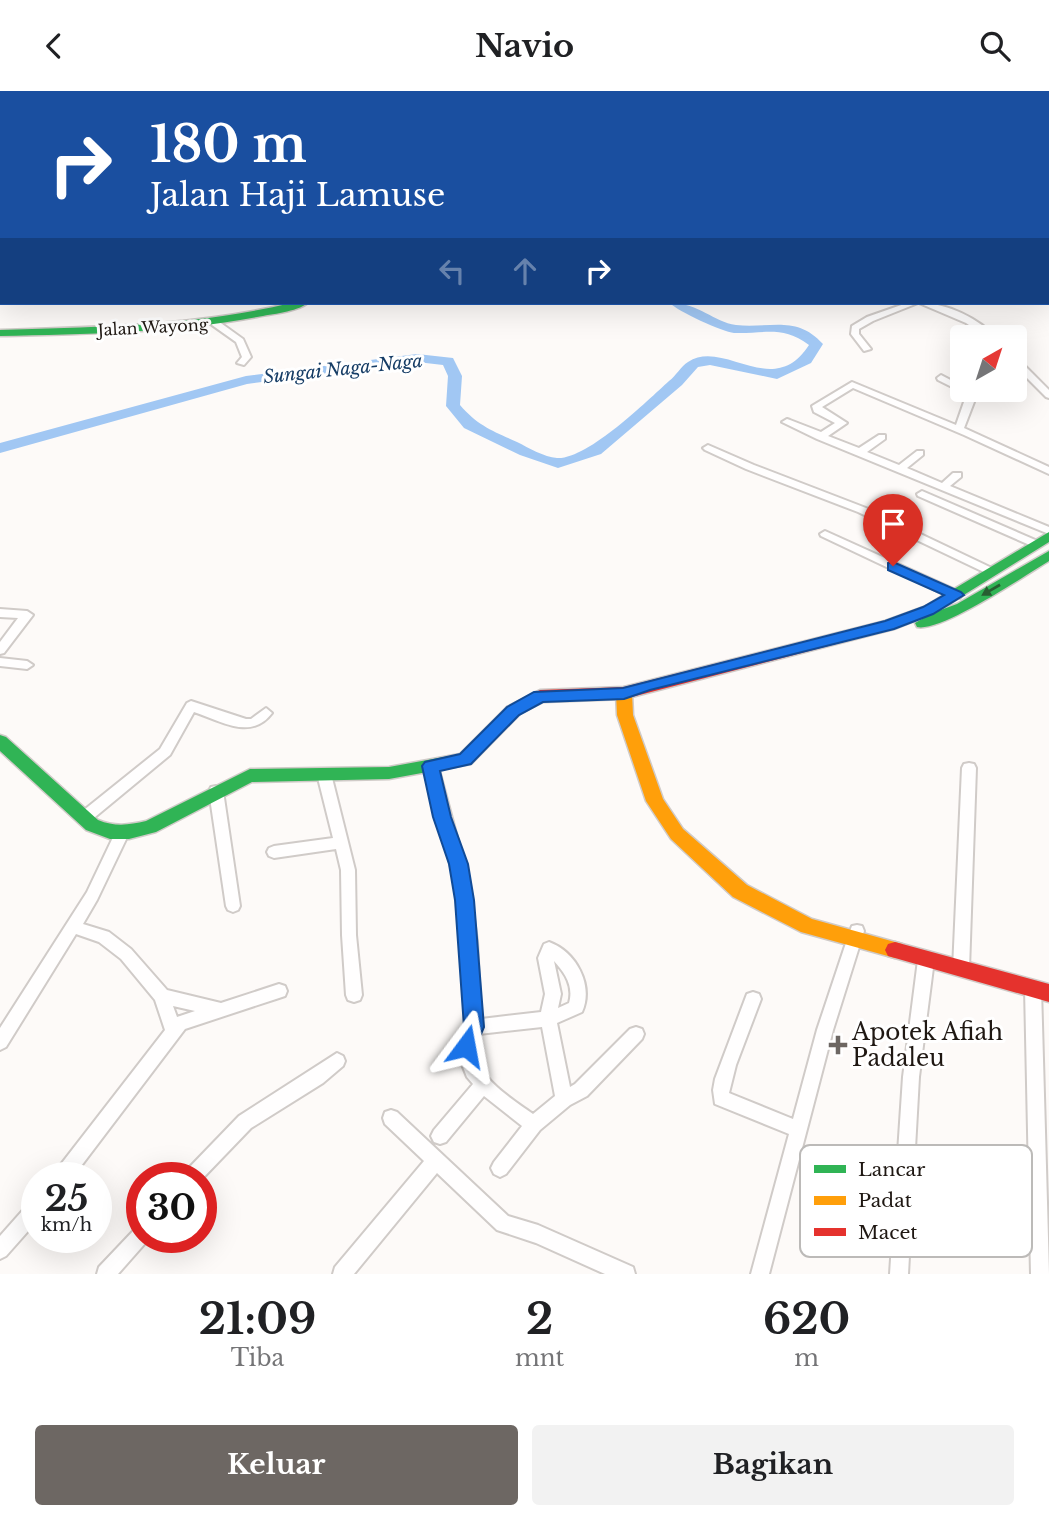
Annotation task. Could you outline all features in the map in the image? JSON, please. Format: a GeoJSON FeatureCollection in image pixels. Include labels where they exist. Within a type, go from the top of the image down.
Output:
{"type":"FeatureCollection","features":[{"type":"Feature","properties":{"kind":"street","name":"Jalan Wayong"},"geometry":{"type":"LineString","coordinates":[[0,325],[188,319],[227,315],[272,305]]}},
{"type":"Feature","properties":{"kind":"street","name":"Jalan Wayong"},"geometry":{"type":"LineString","coordinates":[[0,333],[215,323],[296,305]]}},
{"type":"Feature","properties":{"kind":"street"},"geometry":{"type":"LineString","coordinates":[[867,349],[855,334],[855,328],[870,319],[909,305]]}},
{"type":"Feature","properties":{"kind":"street"},"geometry":{"type":"LineString","coordinates":[[928,305],[975,325]]}},
{"type":"Feature","properties":{"kind":"street"},"geometry":{"type":"LineString","coordinates":[[215,323],[243,345],[247,357],[241,363]]}},
{"type":"Feature","properties":{"kind":"street"},"geometry":{"type":"LineString","coordinates":[[1027,373],[1049,395]]}},
{"type":"Feature","properties":{"kind":"street"},"geometry":{"type":"LineString","coordinates":[[941,378],[950,382]]}},
{"type":"Feature","properties":{"kind":"street"},"geometry":{"type":"LineString","coordinates":[[820,437],[842,423],[817,410],[817,406],[852,385],[959,429],[1049,471]]}},
{"type":"Feature","properties":{"kind":"street"},"geometry":{"type":"LineString","coordinates":[[959,429],[969,403]]}},
{"type":"Feature","properties":{"kind":"street"},"geometry":{"type":"LineString","coordinates":[[787,422],[1049,531]]}},
{"type":"Feature","properties":{"kind":"street"},"geometry":{"type":"LineString","coordinates":[[859,453],[882,437]]}},
{"type":"Feature","properties":{"kind":"street"},"geometry":{"type":"LineString","coordinates":[[708,448],[862,510],[992,572]]}},
{"type":"Feature","properties":{"kind":"street"},"geometry":{"type":"LineString","coordinates":[[900,470],[920,453]]}},
{"type":"Feature","properties":{"kind":"street"},"geometry":{"type":"LineString","coordinates":[[943,487],[957,475]]}},
{"type":"Feature","properties":{"kind":"street"},"geometry":{"type":"LineString","coordinates":[[922,494],[1042,540]]}},
{"type":"Feature","properties":{"kind":"street"},"geometry":{"type":"LineString","coordinates":[[825,534],[956,595]]}},
{"type":"Feature","properties":{"kind":"street"},"geometry":{"type":"LineString","coordinates":[[0,741],[101,831],[122,833],[171,817],[216,791],[250,776],[389,773],[465,759],[498,724],[531,699],[549,695],[596,696],[624,693],[889,625],[928,611],[1042,540]]}},
{"type":"Feature","properties":{"kind":"street"},"geometry":{"type":"LineString","coordinates":[[624,693],[647,693],[912,627],[962,607],[1049,555]]}},
{"type":"Feature","properties":{"kind":"street"},"geometry":{"type":"LineString","coordinates":[[0,613],[27,615]]}},
{"type":"Feature","properties":{"kind":"street"},"geometry":{"type":"LineString","coordinates":[[0,650],[27,615]]}},
{"type":"Feature","properties":{"kind":"street"},"geometry":{"type":"LineString","coordinates":[[0,662],[27,664]]}},
{"type":"Feature","properties":{"kind":"street"},"geometry":{"type":"LineString","coordinates":[[624,693],[665,804],[709,853],[765,895],[814,918],[926,960],[960,964]]}},
{"type":"Feature","properties":{"kind":"street"},"geometry":{"type":"LineString","coordinates":[[84,818],[165,752],[191,706],[246,724],[254,723],[266,713]]}},
{"type":"Feature","properties":{"kind":"street"},"geometry":{"type":"LineString","coordinates":[[431,766],[462,882],[469,941],[474,1027],[467,1038],[467,1057],[483,1085],[534,1124]]}},
{"type":"Feature","properties":{"kind":"street"},"geometry":{"type":"LineString","coordinates":[[960,964],[969,768]]}},
{"type":"Feature","properties":{"kind":"street"},"geometry":{"type":"LineString","coordinates":[[324,774],[348,870],[349,935],[354,995]]}},
{"type":"Feature","properties":{"kind":"street"},"geometry":{"type":"LineString","coordinates":[[216,791],[233,906]]}},
{"type":"Feature","properties":{"kind":"street"},"geometry":{"type":"LineString","coordinates":[[0,1042],[104,874],[122,833]]}},
{"type":"Feature","properties":{"kind":"street"},"geometry":{"type":"LineString","coordinates":[[274,852],[342,842]]}},
{"type":"Feature","properties":{"kind":"street"},"geometry":{"type":"LineString","coordinates":[[73,927],[113,943],[126,954],[162,996],[173,1030]]}},
{"type":"Feature","properties":{"kind":"street"},"geometry":{"type":"LineString","coordinates":[[856,935],[1044,988],[1040,1274]]}},
{"type":"Feature","properties":{"kind":"street"},"geometry":{"type":"LineString","coordinates":[[760,1274],[825,1030],[856,935]]}},
{"type":"Feature","properties":{"kind":"street"},"geometry":{"type":"LineString","coordinates":[[907,1145],[911,1077],[926,960]]}},
{"type":"Feature","properties":{"kind":"street"},"geometry":{"type":"LineString","coordinates":[[74,1162],[157,1057],[173,1030],[187,1020],[279,991]]}},
{"type":"Feature","properties":{"kind":"street"},"geometry":{"type":"LineString","coordinates":[[162,996],[219,1009]]}},
{"type":"Feature","properties":{"kind":"street"},"geometry":{"type":"LineString","coordinates":[[753,999],[719,1092],[721,1098],[797,1129]]}},
{"type":"Feature","properties":{"kind":"street"},"geometry":{"type":"LineString","coordinates":[[474,1027],[548,1018],[564,1099]]}},
{"type":"Feature","properties":{"kind":"street"},"geometry":{"type":"LineString","coordinates":[[500,1168],[534,1124],[564,1099],[582,1090],[636,1034]]}},
{"type":"Feature","properties":{"kind":"street"},"geometry":{"type":"LineString","coordinates":[[206,1162],[244,1122],[317,1077],[337,1061]]}},
{"type":"Feature","properties":{"kind":"street"},"geometry":{"type":"LineString","coordinates":[[440,1136],[483,1085]]}},
{"type":"Feature","properties":{"kind":"street"},"geometry":{"type":"LineString","coordinates":[[391,1118],[503,1224],[538,1234],[626,1274]]}},
{"type":"Feature","properties":{"kind":"street"},"geometry":{"type":"LineString","coordinates":[[342,1274],[436,1161]]}},
{"type":"Feature","properties":{"kind":"street"},"geometry":{"type":"LineString","coordinates":[[0,1250],[21,1226]]}},
{"type":"Feature","properties":{"kind":"street"},"geometry":{"type":"LineString","coordinates":[[106,1274],[126,1252]]}},
{"type":"Feature","properties":{"kind":"waterway","name":"Sungai Naga-Naga"},"geometry":{"type":"LineString","coordinates":[[0,448],[246,380],[417,358],[448,361],[455,376],[453,406],[469,425],[525,452],[558,463],[596,451],[677,382],[693,364],[710,361],[777,375],[806,360],[816,344],[799,331],[766,327],[733,329],[680,305]]}},
{"type":"Feature","properties":{"kind":"traffic: fast"},"geometry":{"type":"LineString","coordinates":[[0,333],[115,330],[190,324],[295,305]]}},
{"type":"Feature","properties":{"kind":"traffic: fast"},"geometry":{"type":"LineString","coordinates":[[929,610],[1049,536]]}},
{"type":"Feature","properties":{"kind":"traffic: fast"},"geometry":{"type":"LineString","coordinates":[[922,623],[962,607],[1049,555]]}},
{"type":"Feature","properties":{"kind":"traffic: fast"},"geometry":{"type":"LineString","coordinates":[[0,741],[92,825],[110,832],[129,832],[150,827],[250,776],[389,773],[465,760],[513,711]]}},
{"type":"Feature","properties":{"kind":"traffic: slow"},"geometry":{"type":"LineString","coordinates":[[624,693],[625,715],[655,801],[677,834],[740,891],[808,926],[895,950]]}},
{"type":"Feature","properties":{"kind":"traffic: jam"},"geometry":{"type":"LineString","coordinates":[[513,711],[540,696],[624,693],[889,625],[929,610]]}},
{"type":"Feature","properties":{"kind":"traffic: jam"},"geometry":{"type":"LineString","coordinates":[[895,950],[1049,993]]}},
{"type":"Feature","properties":{"kind":"place","name":"Apotek Afiah Padaleu"},"geometry":{"type":"Point","coordinates":[838,1045]}},
{"type":"Feature","properties":{"kind":"route"},"geometry":{"type":"LineString","coordinates":[[466,1046],[467,1038],[474,1027],[465,900],[431,766],[465,759],[475,752],[498,724],[513,711],[540,696],[624,693],[889,625],[928,611],[956,595],[893,566]]}}]}
